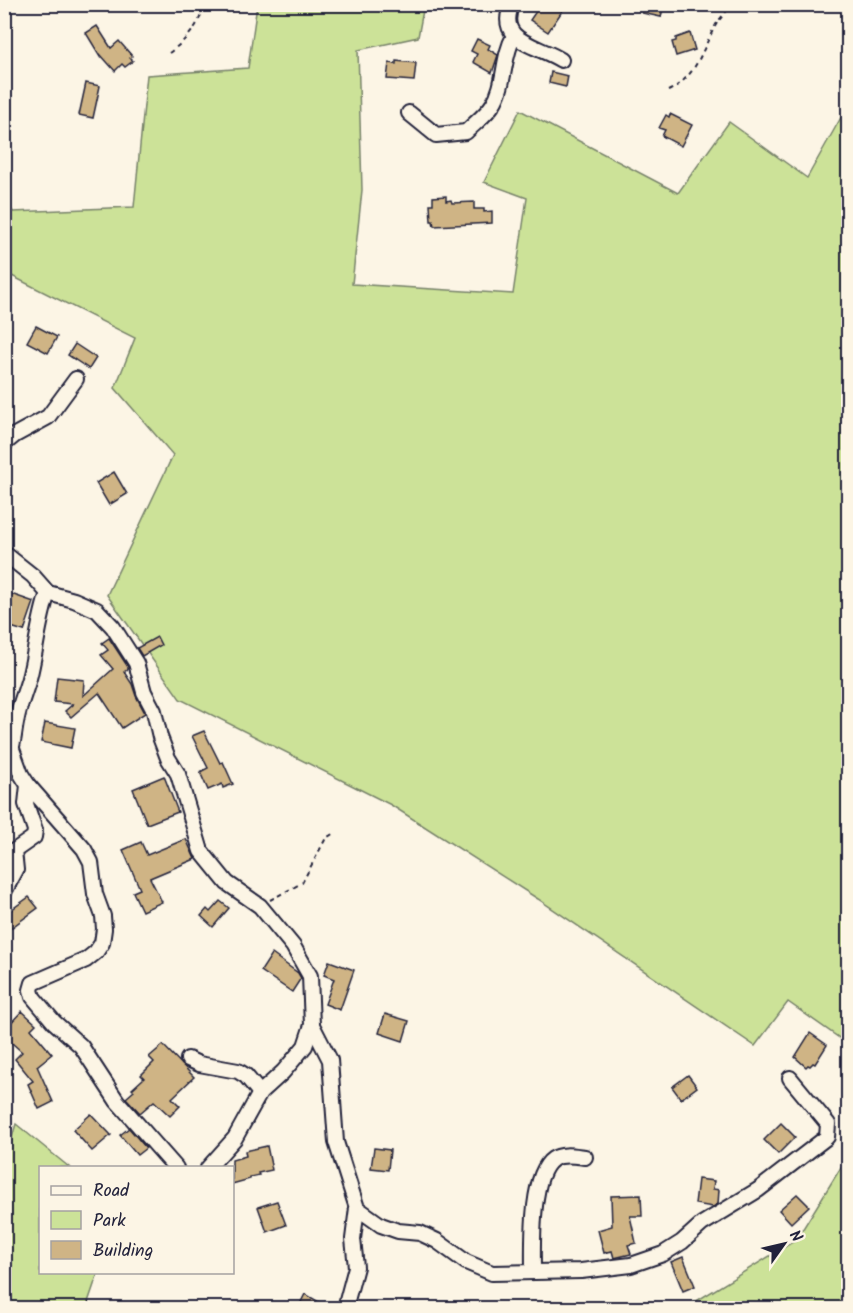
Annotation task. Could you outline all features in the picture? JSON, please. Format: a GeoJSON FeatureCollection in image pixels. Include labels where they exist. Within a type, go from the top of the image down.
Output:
{"type":"FeatureCollection","features":[{"type":"Feature","properties":{"kind":"street"},"geometry":{"type":"LineString","coordinates":[[512,4],[508,27],[514,36],[561,60]]}},
{"type":"Feature","properties":{"kind":"street"},"geometry":{"type":"LineString","coordinates":[[409,113],[436,135],[466,132],[493,105],[501,83],[508,45],[514,36]]}},
{"type":"Feature","properties":{"kind":"street"},"geometry":{"type":"LineString","coordinates":[[4,444],[15,435],[48,417],[76,379]]}},
{"type":"Feature","properties":{"kind":"street"},"geometry":{"type":"LineString","coordinates":[[4,553],[33,576],[48,593],[74,600],[97,610],[113,627],[136,663],[144,692],[154,711],[159,737],[178,774],[201,851],[227,883],[260,906],[293,946],[310,976],[312,1025],[305,1046],[283,1072],[260,1093],[235,1138],[209,1166]]}},
{"type":"Feature","properties":{"kind":"street"},"geometry":{"type":"LineString","coordinates":[[4,762],[12,749],[17,717],[27,688],[38,628],[48,593]]}},
{"type":"Feature","properties":{"kind":"street"},"geometry":{"type":"LineString","coordinates":[[12,749],[21,774],[28,785],[84,849],[91,862],[95,894],[103,916],[102,943],[96,952],[86,960],[33,983],[31,990],[33,997],[54,1022],[81,1046],[117,1101],[175,1166]]}},
{"type":"Feature","properties":{"kind":"street"},"geometry":{"type":"LineString","coordinates":[[4,892],[16,870],[14,851],[34,837],[35,830],[26,804],[28,785]]}},
{"type":"Feature","properties":{"kind":"street"},"geometry":{"type":"LineString","coordinates":[[312,1025],[330,1059],[336,1142],[357,1208],[353,1239],[356,1267],[345,1308]]}},
{"type":"Feature","properties":{"kind":"street"},"geometry":{"type":"LineString","coordinates":[[188,1059],[199,1064],[238,1071],[246,1076],[260,1093]]}},
{"type":"Feature","properties":{"kind":"street"},"geometry":{"type":"LineString","coordinates":[[357,1208],[381,1226],[398,1231],[420,1233],[437,1241],[466,1262],[492,1273],[581,1271],[631,1265],[663,1254],[682,1242],[702,1224],[758,1190],[827,1137],[828,1124],[790,1078]]}},
{"type":"Feature","properties":{"kind":"street"},"geometry":{"type":"LineString","coordinates":[[532,1272],[532,1227],[540,1178],[548,1164],[555,1158],[569,1155],[585,1157]]}},
{"type":"Feature","properties":{"kind":"path"},"geometry":{"type":"LineString","coordinates":[[169,53],[189,36],[202,13],[204,4]]}},
{"type":"Feature","properties":{"kind":"path"},"geometry":{"type":"LineString","coordinates":[[668,91],[681,85],[691,74],[718,21],[732,4]]}},
{"type":"Feature","properties":{"kind":"path"},"geometry":{"type":"LineString","coordinates":[[260,906],[302,883],[326,838],[336,832]]}},
{"type":"Feature","properties":{"kind":"green space"},"geometry":{"type":"Polygon","coordinates":[[[257,5],[424,5],[418,37],[358,50],[362,190],[352,284],[513,294],[527,198],[484,182],[520,110],[678,193],[729,122],[807,178],[848,105],[848,1044],[788,1002],[755,1046],[538,899],[391,805],[180,699],[107,595],[173,455],[115,388],[135,338],[10,275],[5,282],[4,197],[13,212],[134,207],[147,75],[248,68],[257,5]]]}},
{"type":"Feature","properties":{"kind":"green space"},"geometry":{"type":"Polygon","coordinates":[[[16,1124],[68,1166],[39,1166],[39,1274],[98,1274],[86,1308],[5,1308],[5,1160],[16,1124]]]}},
{"type":"Feature","properties":{"kind":"green space"},"geometry":{"type":"Polygon","coordinates":[[[848,1156],[848,1308],[685,1308],[796,1240],[848,1156]]]}},
{"type":"Feature","properties":{"kind":"building"},"geometry":{"type":"Polygon","coordinates":[[[541,4],[567,4],[548,32],[530,20],[541,4]]]}},
{"type":"Feature","properties":{"kind":"building"},"geometry":{"type":"Polygon","coordinates":[[[644,4],[664,4],[661,17],[642,13],[644,4]]]}},
{"type":"Feature","properties":{"kind":"building"},"geometry":{"type":"Polygon","coordinates":[[[97,26],[111,48],[119,41],[132,56],[130,58],[133,61],[125,67],[122,64],[115,71],[100,54],[100,56],[86,33],[97,26]]]}},
{"type":"Feature","properties":{"kind":"building"},"geometry":{"type":"Polygon","coordinates":[[[690,33],[695,50],[676,56],[672,42],[690,33]]]}},
{"type":"Feature","properties":{"kind":"building"},"geometry":{"type":"Polygon","coordinates":[[[477,39],[490,45],[488,49],[498,55],[492,73],[473,62],[477,54],[471,51],[477,39]]]}},
{"type":"Feature","properties":{"kind":"building"},"geometry":{"type":"Polygon","coordinates":[[[396,61],[416,63],[414,81],[387,79],[389,63],[396,64],[396,61]]]}},
{"type":"Feature","properties":{"kind":"building"},"geometry":{"type":"Polygon","coordinates":[[[551,72],[568,76],[566,87],[549,83],[551,72]]]}},
{"type":"Feature","properties":{"kind":"building"},"geometry":{"type":"Polygon","coordinates":[[[86,83],[100,86],[93,118],[79,115],[86,83]]]}},
{"type":"Feature","properties":{"kind":"building"},"geometry":{"type":"Polygon","coordinates":[[[670,114],[692,125],[681,146],[662,136],[665,130],[659,128],[666,115],[669,117],[670,114]]]}},
{"type":"Feature","properties":{"kind":"building"},"geometry":{"type":"Polygon","coordinates":[[[446,196],[446,201],[451,200],[452,203],[474,202],[474,209],[484,209],[484,212],[492,211],[492,223],[434,226],[431,221],[430,204],[433,204],[433,197],[446,196]]]}},
{"type":"Feature","properties":{"kind":"building"},"geometry":{"type":"Polygon","coordinates":[[[36,326],[57,337],[48,353],[27,342],[36,326]]]}},
{"type":"Feature","properties":{"kind":"building"},"geometry":{"type":"Polygon","coordinates":[[[75,344],[96,358],[89,369],[68,355],[75,344]]]}},
{"type":"Feature","properties":{"kind":"building"},"geometry":{"type":"Polygon","coordinates":[[[114,472],[127,494],[109,505],[96,483],[114,472]]]}},
{"type":"Feature","properties":{"kind":"building"},"geometry":{"type":"Polygon","coordinates":[[[11,594],[34,602],[24,631],[4,625],[4,614],[11,594]]]}},
{"type":"Feature","properties":{"kind":"building"},"geometry":{"type":"Polygon","coordinates":[[[157,637],[161,645],[142,656],[137,648],[157,637]]]}},
{"type":"Feature","properties":{"kind":"building"},"geometry":{"type":"Polygon","coordinates":[[[109,638],[128,667],[124,672],[145,713],[122,728],[99,693],[71,717],[65,711],[73,704],[54,702],[57,677],[84,680],[83,696],[113,669],[101,655],[108,650],[102,643],[109,638]]]}},
{"type":"Feature","properties":{"kind":"building"},"geometry":{"type":"Polygon","coordinates":[[[45,723],[75,728],[71,748],[41,742],[45,723]]]}},
{"type":"Feature","properties":{"kind":"building"},"geometry":{"type":"Polygon","coordinates":[[[204,731],[233,784],[223,788],[222,784],[208,790],[200,772],[208,768],[192,736],[204,731]]]}},
{"type":"Feature","properties":{"kind":"building"},"geometry":{"type":"Polygon","coordinates":[[[164,776],[178,812],[147,824],[133,789],[164,776]]]}},
{"type":"Feature","properties":{"kind":"building"},"geometry":{"type":"Polygon","coordinates":[[[186,839],[195,859],[150,878],[162,902],[142,911],[133,892],[140,889],[123,850],[141,842],[147,855],[186,839]]]}},
{"type":"Feature","properties":{"kind":"building"},"geometry":{"type":"Polygon","coordinates":[[[29,897],[38,908],[4,933],[4,915],[29,897]]]}},
{"type":"Feature","properties":{"kind":"building"},"geometry":{"type":"Polygon","coordinates":[[[220,901],[229,908],[213,927],[201,916],[207,909],[210,912],[220,901]]]}},
{"type":"Feature","properties":{"kind":"building"},"geometry":{"type":"Polygon","coordinates":[[[272,954],[298,973],[301,978],[292,992],[261,971],[272,954]]]}},
{"type":"Feature","properties":{"kind":"building"},"geometry":{"type":"Polygon","coordinates":[[[329,961],[354,970],[340,1010],[325,1004],[334,979],[324,975],[329,961]]]}},
{"type":"Feature","properties":{"kind":"building"},"geometry":{"type":"Polygon","coordinates":[[[22,1011],[36,1024],[31,1029],[52,1054],[37,1066],[53,1102],[39,1109],[28,1084],[33,1081],[15,1059],[22,1052],[4,1036],[4,1030],[22,1011]]]}},
{"type":"Feature","properties":{"kind":"building"},"geometry":{"type":"Polygon","coordinates":[[[385,1014],[409,1021],[403,1041],[379,1033],[385,1014]]]}},
{"type":"Feature","properties":{"kind":"building"},"geometry":{"type":"Polygon","coordinates":[[[810,1033],[827,1045],[815,1064],[806,1067],[795,1057],[810,1033]]]}},
{"type":"Feature","properties":{"kind":"building"},"geometry":{"type":"Polygon","coordinates":[[[163,1045],[194,1077],[172,1098],[180,1106],[170,1116],[154,1101],[140,1113],[126,1098],[144,1078],[141,1075],[154,1062],[149,1057],[163,1045]]]}},
{"type":"Feature","properties":{"kind":"building"},"geometry":{"type":"Polygon","coordinates":[[[688,1075],[697,1087],[681,1099],[672,1087],[688,1075]]]}},
{"type":"Feature","properties":{"kind":"building"},"geometry":{"type":"Polygon","coordinates":[[[91,1114],[111,1135],[92,1151],[73,1130],[91,1114]]]}},
{"type":"Feature","properties":{"kind":"building"},"geometry":{"type":"Polygon","coordinates":[[[781,1123],[795,1137],[778,1154],[764,1140],[781,1123]]]}},
{"type":"Feature","properties":{"kind":"building"},"geometry":{"type":"Polygon","coordinates":[[[129,1128],[146,1148],[137,1155],[120,1135],[129,1128]]]}},
{"type":"Feature","properties":{"kind":"building"},"geometry":{"type":"Polygon","coordinates":[[[267,1146],[272,1170],[258,1173],[259,1175],[250,1177],[250,1179],[234,1183],[232,1160],[246,1156],[245,1151],[267,1146]]]}},
{"type":"Feature","properties":{"kind":"building"},"geometry":{"type":"Polygon","coordinates":[[[374,1148],[390,1150],[388,1170],[371,1168],[374,1148]]]}},
{"type":"Feature","properties":{"kind":"building"},"geometry":{"type":"Polygon","coordinates":[[[698,1179],[714,1181],[713,1189],[719,1190],[718,1204],[713,1207],[695,1204],[698,1179]]]}},
{"type":"Feature","properties":{"kind":"building"},"geometry":{"type":"Polygon","coordinates":[[[797,1194],[809,1206],[791,1223],[779,1210],[797,1194]]]}},
{"type":"Feature","properties":{"kind":"building"},"geometry":{"type":"Polygon","coordinates":[[[641,1195],[642,1216],[630,1216],[636,1243],[628,1245],[631,1254],[614,1258],[612,1251],[604,1253],[598,1230],[612,1226],[611,1196],[641,1195]]]}},
{"type":"Feature","properties":{"kind":"building"},"geometry":{"type":"Polygon","coordinates":[[[277,1201],[286,1225],[267,1232],[258,1207],[277,1201]]]}},
{"type":"Feature","properties":{"kind":"building"},"geometry":{"type":"Polygon","coordinates":[[[683,1257],[695,1286],[683,1291],[671,1262],[683,1257]]]}},
{"type":"Feature","properties":{"kind":"building"},"geometry":{"type":"Polygon","coordinates":[[[305,1294],[319,1302],[315,1308],[298,1308],[305,1294]]]}}]}
